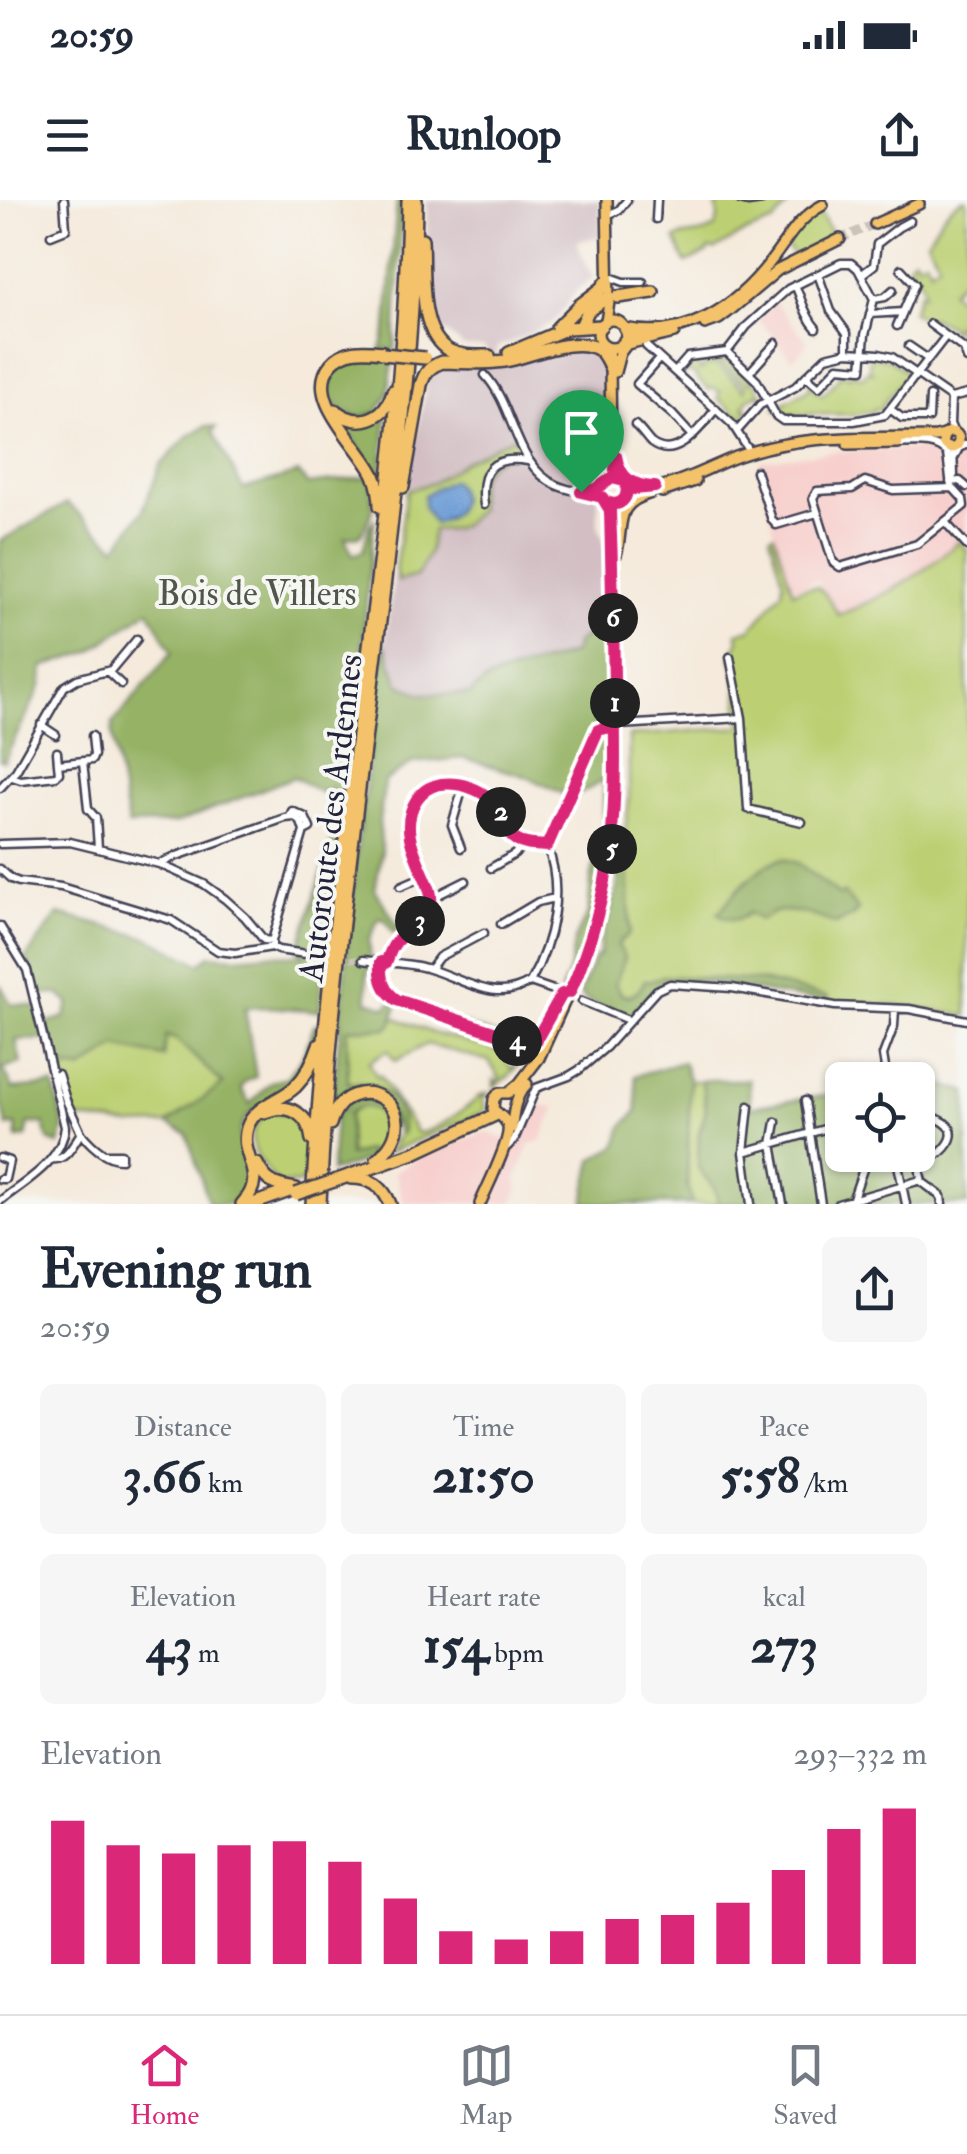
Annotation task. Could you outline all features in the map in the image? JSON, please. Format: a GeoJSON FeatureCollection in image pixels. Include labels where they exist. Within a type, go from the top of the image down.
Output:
{"type":"FeatureCollection","features":[{"type":"Feature","properties":{"kind":"highway","name":"Autoroute des Ardennes"},"geometry":{"type":"LineString","coordinates":[[312,1204],[325,1027],[398,385],[408,200]]}},
{"type":"Feature","properties":{"kind":"highway","name":"Autoroute des Ardennes"},"geometry":{"type":"LineString","coordinates":[[323,1204],[335,1013],[410,345],[418,200]]}},
{"type":"Feature","properties":{"kind":"highway"},"geometry":{"type":"LineString","coordinates":[[418,200],[426,318],[440,343],[455,353],[493,357],[565,341],[580,327],[588,310],[612,297]]}},
{"type":"Feature","properties":{"kind":"highway"},"geometry":{"type":"LineString","coordinates":[[540,344],[611,279]]}},
{"type":"Feature","properties":{"kind":"highway"},"geometry":{"type":"LineString","coordinates":[[581,304],[649,287]]}},
{"type":"Feature","properties":{"kind":"highway"},"geometry":{"type":"LineString","coordinates":[[515,359],[575,326],[611,336]]}},
{"type":"Feature","properties":{"kind":"highway"},"geometry":{"type":"LineString","coordinates":[[383,529],[374,477],[328,406],[323,386],[328,370],[340,356],[358,350],[426,357],[493,357],[516,354],[564,331],[582,328],[611,336]]}},
{"type":"Feature","properties":{"kind":"highway"},"geometry":{"type":"LineString","coordinates":[[580,346],[611,336]]}},
{"type":"Feature","properties":{"kind":"highway"},"geometry":{"type":"LineString","coordinates":[[389,547],[393,546],[421,385],[428,369],[442,362],[480,364],[515,359],[547,348],[580,346],[596,348],[612,370]]}},
{"type":"Feature","properties":{"kind":"highway"},"geometry":{"type":"LineString","coordinates":[[383,353],[354,354],[336,364],[327,379],[329,401],[344,417],[369,420],[385,410],[394,386],[398,385]]}},
{"type":"Feature","properties":{"kind":"highway"},"geometry":{"type":"LineString","coordinates":[[323,1204],[333,1178],[328,1128],[335,1013]]}},
{"type":"Feature","properties":{"kind":"highway"},"geometry":{"type":"LineString","coordinates":[[242,1204],[252,1191],[255,1175],[245,1143],[249,1122],[254,1114],[301,1080],[313,1061],[325,1027]]}},
{"type":"Feature","properties":{"kind":"highway"},"geometry":{"type":"LineString","coordinates":[[328,1128],[338,1106],[349,1097],[365,1094],[386,1101],[397,1118],[396,1136],[389,1150],[377,1160]]}},
{"type":"Feature","properties":{"kind":"highway"},"geometry":{"type":"LineString","coordinates":[[269,1204],[470,1122],[487,1111],[507,1107]]}},
{"type":"Feature","properties":{"kind":"highway"},"geometry":{"type":"LineString","coordinates":[[333,1178],[414,1153],[507,1107]]}},
{"type":"Feature","properties":{"kind":"highway"},"geometry":{"type":"LineString","coordinates":[[296,1192],[275,1186],[261,1172],[250,1138],[255,1122],[269,1110],[295,1111],[308,1123],[315,1148]]}},
{"type":"Feature","properties":{"kind":"highway"},"geometry":{"type":"LineString","coordinates":[[333,1178],[368,1180],[382,1189],[390,1204]]}},
{"type":"Feature","properties":{"kind":"highway"},"geometry":{"type":"LineString","coordinates":[[254,1204],[296,1192]]}},
{"type":"Feature","properties":{"kind":"main road"},"geometry":{"type":"LineString","coordinates":[[610,200],[608,307],[615,470],[623,483],[634,489],[653,490]]}},
{"type":"Feature","properties":{"kind":"main road"},"geometry":{"type":"LineString","coordinates":[[875,224],[919,204]]}},
{"type":"Feature","properties":{"kind":"main road"},"geometry":{"type":"LineString","coordinates":[[611,336],[692,325],[706,319],[765,269],[802,220],[824,205]]}},
{"type":"Feature","properties":{"kind":"main road"},"geometry":{"type":"LineString","coordinates":[[788,236],[786,248],[792,257],[798,258],[840,240]]}},
{"type":"Feature","properties":{"kind":"main road"},"geometry":{"type":"LineString","coordinates":[[480,1204],[505,1148],[507,1107],[538,1068],[588,961],[607,902],[617,847],[620,789],[612,551],[604,491],[611,464],[612,370],[627,344],[719,319],[766,279],[812,252]]}},
{"type":"Feature","properties":{"kind":"main road"},"geometry":{"type":"LineString","coordinates":[[611,336],[686,330]]}},
{"type":"Feature","properties":{"kind":"main road"},"geometry":{"type":"LineString","coordinates":[[604,491],[611,504],[634,494],[683,486],[746,456],[809,440],[954,438]]}},
{"type":"Feature","properties":{"kind":"main road"},"geometry":{"type":"LineString","coordinates":[[746,456],[811,444],[892,444],[954,438]]}},
{"type":"Feature","properties":{"kind":"main road"},"geometry":{"type":"LineString","coordinates":[[616,456],[628,480],[653,490]]}},
{"type":"Feature","properties":{"kind":"main road"},"geometry":{"type":"LineString","coordinates":[[604,491],[623,483]]}},
{"type":"Feature","properties":{"kind":"main road"},"geometry":{"type":"LineString","coordinates":[[571,997],[608,872],[615,809],[616,526],[623,483]]}},
{"type":"Feature","properties":{"kind":"main road"},"geometry":{"type":"LineString","coordinates":[[616,555],[624,510],[634,499],[653,490]]}},
{"type":"Feature","properties":{"kind":"street"},"geometry":{"type":"LineString","coordinates":[[50,235],[66,229],[64,200]]}},
{"type":"Feature","properties":{"kind":"street"},"geometry":{"type":"LineString","coordinates":[[611,214],[627,200]]}},
{"type":"Feature","properties":{"kind":"street"},"geometry":{"type":"LineString","coordinates":[[656,218],[657,200]]}},
{"type":"Feature","properties":{"kind":"street"},"geometry":{"type":"LineString","coordinates":[[740,200],[762,200]]}},
{"type":"Feature","properties":{"kind":"street"},"geometry":{"type":"LineString","coordinates":[[861,274],[874,265],[877,244],[910,221]]}},
{"type":"Feature","properties":{"kind":"street"},"geometry":{"type":"LineString","coordinates":[[675,372],[688,357],[726,352],[788,288],[844,262],[851,263],[872,293],[862,369],[838,368],[818,387],[806,376]]}},
{"type":"Feature","properties":{"kind":"street"},"geometry":{"type":"LineString","coordinates":[[897,326],[915,284],[902,268]]}},
{"type":"Feature","properties":{"kind":"street"},"geometry":{"type":"LineString","coordinates":[[818,274],[831,311],[848,334],[847,352]]}},
{"type":"Feature","properties":{"kind":"street"},"geometry":{"type":"LineString","coordinates":[[611,279],[649,287]]}},
{"type":"Feature","properties":{"kind":"street"},"geometry":{"type":"LineString","coordinates":[[795,285],[808,320],[816,328]]}},
{"type":"Feature","properties":{"kind":"street"},"geometry":{"type":"LineString","coordinates":[[872,293],[885,297],[893,290]]}},
{"type":"Feature","properties":{"kind":"street"},"geometry":{"type":"LineString","coordinates":[[870,314],[903,312]]}},
{"type":"Feature","properties":{"kind":"street"},"geometry":{"type":"LineString","coordinates":[[930,324],[964,349],[967,359]]}},
{"type":"Feature","properties":{"kind":"street"},"geometry":{"type":"LineString","coordinates":[[726,352],[758,381],[776,416],[783,421],[860,420],[885,416],[946,336]]}},
{"type":"Feature","properties":{"kind":"street"},"geometry":{"type":"LineString","coordinates":[[749,373],[776,343]]}},
{"type":"Feature","properties":{"kind":"street"},"geometry":{"type":"LineString","coordinates":[[646,346],[739,433],[776,524],[817,513]]}},
{"type":"Feature","properties":{"kind":"street"},"geometry":{"type":"LineString","coordinates":[[909,346],[928,360]]}},
{"type":"Feature","properties":{"kind":"street"},"geometry":{"type":"LineString","coordinates":[[739,433],[756,408],[795,386],[826,358],[847,352],[889,356],[951,398],[954,475],[950,483]]}},
{"type":"Feature","properties":{"kind":"street"},"geometry":{"type":"LineString","coordinates":[[660,359],[637,384],[692,436]]}},
{"type":"Feature","properties":{"kind":"street"},"geometry":{"type":"LineString","coordinates":[[485,376],[502,399],[531,464],[556,485],[581,492],[604,491]]}},
{"type":"Feature","properties":{"kind":"street"},"geometry":{"type":"LineString","coordinates":[[709,402],[716,394]]}},
{"type":"Feature","properties":{"kind":"street"},"geometry":{"type":"LineString","coordinates":[[951,398],[967,394]]}},
{"type":"Feature","properties":{"kind":"street"},"geometry":{"type":"LineString","coordinates":[[890,410],[904,418],[929,418],[930,396]]}},
{"type":"Feature","properties":{"kind":"street"},"geometry":{"type":"LineString","coordinates":[[635,426],[662,449],[681,445],[716,409]]}},
{"type":"Feature","properties":{"kind":"street"},"geometry":{"type":"LineString","coordinates":[[486,505],[487,482],[496,467],[512,462],[531,464]]}},
{"type":"Feature","properties":{"kind":"street"},"geometry":{"type":"LineString","coordinates":[[864,481],[887,489],[909,490],[950,483],[960,482],[966,493],[961,510],[917,544],[843,567],[833,562],[813,498],[818,491],[849,490],[864,481]]}},
{"type":"Feature","properties":{"kind":"street"},"geometry":{"type":"LineString","coordinates":[[950,483],[966,493]]}},
{"type":"Feature","properties":{"kind":"street"},"geometry":{"type":"LineString","coordinates":[[946,522],[967,546]]}},
{"type":"Feature","properties":{"kind":"street"},"geometry":{"type":"LineString","coordinates":[[0,788],[12,777],[67,684],[114,668],[137,639]]}},
{"type":"Feature","properties":{"kind":"street"},"geometry":{"type":"LineString","coordinates":[[730,657],[742,718],[749,811],[802,822]]}},
{"type":"Feature","properties":{"kind":"street"},"geometry":{"type":"LineString","coordinates":[[107,671],[121,684]]}},
{"type":"Feature","properties":{"kind":"street"},"geometry":{"type":"LineString","coordinates":[[363,960],[430,970],[499,992],[515,990],[530,982],[546,946],[556,898],[555,873],[547,846],[598,730],[742,718]]}},
{"type":"Feature","properties":{"kind":"street"},"geometry":{"type":"LineString","coordinates":[[41,725],[56,735]]}},
{"type":"Feature","properties":{"kind":"street"},"geometry":{"type":"LineString","coordinates":[[58,764],[92,760],[92,736]]}},
{"type":"Feature","properties":{"kind":"street"},"geometry":{"type":"LineString","coordinates":[[12,777],[22,780],[56,776],[57,752]]}},
{"type":"Feature","properties":{"kind":"street"},"geometry":{"type":"LineString","coordinates":[[83,762],[88,809],[96,818],[98,848]]}},
{"type":"Feature","properties":{"kind":"street"},"geometry":{"type":"LineString","coordinates":[[547,846],[523,843],[510,834],[492,800],[463,787],[446,783],[422,792],[414,804],[408,829],[432,898],[427,914],[393,944],[384,963],[383,984],[397,1000],[527,1044],[535,1042],[571,997]]}},
{"type":"Feature","properties":{"kind":"street"},"geometry":{"type":"LineString","coordinates":[[461,848],[452,825],[463,787]]}},
{"type":"Feature","properties":{"kind":"street"},"geometry":{"type":"LineString","coordinates":[[159,864],[290,816],[301,822],[304,831],[268,944]]}},
{"type":"Feature","properties":{"kind":"street"},"geometry":{"type":"LineString","coordinates":[[0,844],[70,842],[159,864],[204,884],[226,899],[268,944],[278,950],[306,954]]}},
{"type":"Feature","properties":{"kind":"street"},"geometry":{"type":"LineString","coordinates":[[491,868],[515,854],[523,843]]}},
{"type":"Feature","properties":{"kind":"street"},"geometry":{"type":"LineString","coordinates":[[0,869],[20,882],[60,887],[170,920],[218,951],[235,953],[268,944]]}},
{"type":"Feature","properties":{"kind":"street"},"geometry":{"type":"LineString","coordinates":[[401,886],[424,876]]}},
{"type":"Feature","properties":{"kind":"street"},"geometry":{"type":"LineString","coordinates":[[432,898],[466,881]]}},
{"type":"Feature","properties":{"kind":"street"},"geometry":{"type":"LineString","coordinates":[[501,924],[538,902],[556,898]]}},
{"type":"Feature","properties":{"kind":"street"},"geometry":{"type":"LineString","coordinates":[[0,926],[27,970],[65,1127],[62,1146],[52,1160],[0,1201]]}},
{"type":"Feature","properties":{"kind":"street"},"geometry":{"type":"LineString","coordinates":[[430,970],[439,957],[484,933]]}},
{"type":"Feature","properties":{"kind":"street"},"geometry":{"type":"LineString","coordinates":[[530,982],[628,1020]]}},
{"type":"Feature","properties":{"kind":"street"},"geometry":{"type":"LineString","coordinates":[[505,1148],[514,1140],[536,1088],[580,1070],[656,990],[670,984],[732,988],[835,1006],[914,1010],[967,1020]]}},
{"type":"Feature","properties":{"kind":"street"},"geometry":{"type":"LineString","coordinates":[[884,1062],[883,1052],[895,1010]]}},
{"type":"Feature","properties":{"kind":"street"},"geometry":{"type":"LineString","coordinates":[[52,1066],[81,1133],[105,1154]]}},
{"type":"Feature","properties":{"kind":"street"},"geometry":{"type":"LineString","coordinates":[[805,1100],[822,1204]]}},
{"type":"Feature","properties":{"kind":"street"},"geometry":{"type":"LineString","coordinates":[[748,1106],[744,1152],[751,1204]]}},
{"type":"Feature","properties":{"kind":"street"},"geometry":{"type":"LineString","coordinates":[[507,1107],[527,1108]]}},
{"type":"Feature","properties":{"kind":"street"},"geometry":{"type":"LineString","coordinates":[[935,1118],[950,1127],[952,1134],[944,1149],[935,1156]]}},
{"type":"Feature","properties":{"kind":"street"},"geometry":{"type":"LineString","coordinates":[[776,1122],[772,1144],[784,1204]]}},
{"type":"Feature","properties":{"kind":"street"},"geometry":{"type":"LineString","coordinates":[[744,1152],[825,1129]]}},
{"type":"Feature","properties":{"kind":"street"},"geometry":{"type":"LineString","coordinates":[[52,1160],[65,1155],[81,1133]]}},
{"type":"Feature","properties":{"kind":"street"},"geometry":{"type":"LineString","coordinates":[[0,1158],[9,1161],[5,1180],[0,1179]]}},
{"type":"Feature","properties":{"kind":"street"},"geometry":{"type":"LineString","coordinates":[[852,1202],[862,1172]]}},
{"type":"Feature","properties":{"kind":"street"},"geometry":{"type":"LineString","coordinates":[[899,1172],[906,1204]]}},
{"type":"Feature","properties":{"kind":"street"},"geometry":{"type":"LineString","coordinates":[[920,1172],[921,1180],[941,1196],[942,1204]]}},
{"type":"Feature","properties":{"kind":"street"},"geometry":{"type":"LineString","coordinates":[[838,1204],[921,1180]]}},
{"type":"Feature","properties":{"kind":"shaded area"},"geometry":{"type":"Polygon","coordinates":[[[426,200],[600,200],[600,236],[576,242],[593,278],[576,290],[553,322],[498,346],[496,353],[497,364],[572,350],[601,356],[607,463],[598,484],[598,525],[607,551],[603,576],[610,626],[576,643],[575,652],[478,683],[471,694],[421,694],[399,684],[385,645],[402,515],[428,377],[435,369],[489,353],[483,347],[464,347],[446,332],[434,329],[431,322],[426,200]]]}},
{"type":"Feature","properties":{"kind":"shaded area"},"geometry":{"type":"Polygon","coordinates":[[[775,302],[808,342],[792,360],[758,319],[775,302]]]}},
{"type":"Feature","properties":{"kind":"shaded area"},"geometry":{"type":"Polygon","coordinates":[[[967,447],[967,566],[848,632],[817,579],[794,589],[774,531],[758,468],[761,461],[836,451],[967,447]]]}},
{"type":"Feature","properties":{"kind":"shaded area"},"geometry":{"type":"Polygon","coordinates":[[[531,1105],[556,1107],[541,1141],[530,1144],[516,1180],[519,1188],[512,1204],[404,1204],[395,1172],[417,1158],[485,1132],[513,1142],[531,1105]]]}},
{"type":"Feature","properties":{"kind":"green space"},"geometry":{"type":"Polygon","coordinates":[[[397,200],[402,200],[395,350],[381,349],[387,327],[397,200]]]}},
{"type":"Feature","properties":{"kind":"green space"},"geometry":{"type":"Polygon","coordinates":[[[716,200],[748,205],[792,200],[774,222],[686,263],[675,239],[716,227],[716,200]]]}},
{"type":"Feature","properties":{"kind":"green space"},"geometry":{"type":"Polygon","coordinates":[[[964,200],[967,273],[951,291],[967,307],[967,343],[956,334],[956,325],[950,332],[946,324],[931,317],[928,321],[912,312],[923,289],[908,264],[914,257],[918,263],[925,259],[931,269],[939,262],[927,241],[947,211],[964,200]]]}},
{"type":"Feature","properties":{"kind":"green space"},"geometry":{"type":"Polygon","coordinates":[[[817,211],[834,239],[796,257],[787,248],[789,237],[817,211]]]}},
{"type":"Feature","properties":{"kind":"green space"},"geometry":{"type":"Polygon","coordinates":[[[725,355],[723,358],[744,372],[750,382],[754,381],[763,397],[760,394],[749,398],[744,407],[750,411],[741,418],[718,398],[720,392],[709,390],[696,375],[680,372],[697,358],[699,370],[717,364],[745,390],[746,385],[718,360],[703,362],[702,357],[725,355]]]}},
{"type":"Feature","properties":{"kind":"green space"},"geometry":{"type":"Polygon","coordinates":[[[876,356],[891,360],[908,373],[882,405],[883,412],[874,409],[852,415],[785,415],[783,407],[776,410],[807,390],[809,382],[823,395],[841,375],[839,371],[850,377],[852,371],[856,376],[865,376],[865,372],[872,372],[870,359],[876,356]]]}},
{"type":"Feature","properties":{"kind":"green space"},"geometry":{"type":"Polygon","coordinates":[[[360,357],[393,362],[388,395],[377,412],[359,418],[335,406],[329,388],[337,369],[360,357]]]}},
{"type":"Feature","properties":{"kind":"green space"},"geometry":{"type":"Polygon","coordinates":[[[387,414],[380,482],[340,419],[387,414]]]}},
{"type":"Feature","properties":{"kind":"green space","name":"Bois de Villers"},"geometry":{"type":"Polygon","coordinates":[[[206,426],[216,427],[213,432],[243,489],[299,473],[307,484],[370,477],[373,511],[360,536],[345,538],[353,555],[363,551],[374,520],[320,1011],[245,1008],[256,1076],[241,1089],[250,1104],[271,1082],[286,1078],[302,1058],[318,1024],[316,1037],[298,1076],[246,1118],[240,1139],[249,1178],[237,1204],[209,1204],[187,1134],[167,1124],[223,1084],[176,1039],[166,1036],[164,1057],[116,1047],[81,1070],[61,1067],[45,1023],[65,1017],[69,1003],[59,994],[37,994],[26,958],[58,914],[149,938],[200,964],[210,955],[306,956],[298,951],[338,821],[332,786],[322,793],[294,777],[177,823],[128,825],[113,723],[172,652],[149,610],[90,652],[43,667],[42,684],[4,761],[0,760],[0,541],[67,503],[116,547],[142,512],[160,466],[188,436],[206,426]]]}},
{"type":"Feature","properties":{"kind":"green space"},"geometry":{"type":"Polygon","coordinates":[[[515,436],[522,455],[499,458],[485,469],[478,487],[478,510],[458,527],[433,530],[429,553],[417,576],[398,581],[395,569],[407,490],[433,483],[465,461],[515,436]]]}},
{"type":"Feature","properties":{"kind":"green space"},"geometry":{"type":"Polygon","coordinates":[[[774,534],[793,592],[818,587],[839,615],[903,584],[960,541],[967,550],[967,1016],[897,1005],[828,1002],[709,983],[664,982],[649,997],[583,998],[580,993],[594,959],[600,954],[617,889],[629,801],[629,736],[741,727],[735,664],[731,658],[739,640],[737,633],[751,629],[782,591],[783,580],[770,536],[774,534]]]}},
{"type":"Feature","properties":{"kind":"green space"},"geometry":{"type":"Polygon","coordinates":[[[610,626],[611,723],[594,726],[595,733],[568,796],[525,776],[463,758],[412,763],[385,781],[379,821],[382,851],[375,890],[399,928],[394,934],[385,920],[379,918],[369,940],[367,1001],[387,1007],[393,999],[398,1001],[388,1028],[347,1029],[348,1083],[370,1085],[387,1094],[399,1111],[402,1133],[383,1097],[333,1101],[358,841],[385,645],[399,684],[421,694],[471,694],[490,679],[575,652],[576,643],[610,626]]]}},
{"type":"Feature","properties":{"kind":"green space"},"geometry":{"type":"Polygon","coordinates":[[[602,734],[611,738],[604,867],[585,943],[564,992],[561,991],[575,939],[588,913],[603,824],[604,780],[571,799],[602,734]]]}},
{"type":"Feature","properties":{"kind":"green space"},"geometry":{"type":"Polygon","coordinates":[[[622,854],[628,858],[630,932],[618,945],[625,958],[615,984],[622,995],[630,996],[645,980],[663,976],[761,981],[828,997],[828,1002],[709,983],[664,982],[629,1017],[587,1001],[580,993],[594,959],[600,954],[622,854]]]}},
{"type":"Feature","properties":{"kind":"green space"},"geometry":{"type":"Polygon","coordinates":[[[784,859],[798,863],[840,896],[844,893],[858,910],[835,924],[789,911],[775,912],[760,920],[749,913],[733,919],[718,913],[757,872],[784,859]]]}},
{"type":"Feature","properties":{"kind":"green space"},"geometry":{"type":"Polygon","coordinates":[[[0,984],[11,1004],[35,1006],[44,1039],[16,1040],[21,1063],[3,1068],[13,1089],[54,1085],[64,1126],[59,1145],[48,1140],[44,1124],[29,1123],[26,1137],[17,1138],[16,1125],[7,1126],[0,1094],[0,984]]]}},
{"type":"Feature","properties":{"kind":"green space"},"geometry":{"type":"Polygon","coordinates":[[[398,1002],[532,1047],[509,1076],[494,1087],[494,1080],[500,1079],[489,1061],[427,1044],[395,1061],[388,1050],[369,1062],[417,1133],[442,1124],[488,1093],[482,1099],[486,1109],[480,1114],[387,1153],[401,1128],[401,1116],[399,1110],[348,1084],[346,1028],[388,1028],[394,1017],[433,1033],[494,1049],[512,1069],[529,1048],[398,1002]]]}},
{"type":"Feature","properties":{"kind":"green space"},"geometry":{"type":"Polygon","coordinates":[[[165,1036],[176,1039],[224,1085],[167,1124],[129,1125],[74,1118],[61,1067],[81,1070],[116,1047],[164,1057],[165,1036]]]}},
{"type":"Feature","properties":{"kind":"green space"},"geometry":{"type":"Polygon","coordinates":[[[683,1062],[690,1081],[687,1184],[692,1204],[585,1204],[593,1159],[617,1146],[623,1126],[637,1111],[635,1076],[683,1062]]]}},
{"type":"Feature","properties":{"kind":"green space"},"geometry":{"type":"Polygon","coordinates":[[[749,1080],[750,1107],[825,1096],[825,1172],[935,1172],[935,1084],[963,1090],[967,1092],[967,1204],[718,1204],[715,1189],[698,1168],[699,1133],[706,1111],[702,1081],[749,1080]]]}},
{"type":"Feature","properties":{"kind":"green space"},"geometry":{"type":"Polygon","coordinates":[[[690,1081],[702,1081],[706,1111],[699,1133],[698,1167],[715,1189],[718,1204],[692,1204],[687,1184],[690,1081]]]}},
{"type":"Feature","properties":{"kind":"green space"},"geometry":{"type":"Polygon","coordinates":[[[353,1099],[377,1099],[393,1116],[390,1140],[386,1138],[386,1119],[382,1115],[368,1107],[354,1110],[349,1114],[349,1156],[368,1150],[372,1158],[331,1172],[335,1118],[353,1099]]]}},
{"type":"Feature","properties":{"kind":"green space"},"geometry":{"type":"Polygon","coordinates":[[[369,1106],[382,1116],[389,1140],[372,1158],[349,1156],[349,1114],[369,1106]]]}},
{"type":"Feature","properties":{"kind":"green space"},"geometry":{"type":"Polygon","coordinates":[[[269,1112],[295,1114],[310,1140],[307,1180],[279,1184],[258,1158],[254,1130],[269,1112]]]}},
{"type":"Feature","properties":{"kind":"water"},"geometry":{"type":"Polygon","coordinates":[[[452,480],[459,494],[458,507],[434,524],[424,507],[424,495],[452,480]]]}},
{"type":"Feature","properties":{"kind":"waterway"},"geometry":{"type":"LineString","coordinates":[[777,206],[784,200]]}},
{"type":"Feature","properties":{"kind":"tunnel"},"geometry":{"type":"LineString","coordinates":[[840,239],[875,224]]}},
{"type":"Feature","properties":{"kind":"tunnel"},"geometry":{"type":"LineString","coordinates":[[306,954],[363,960]]}},
{"type":"Feature","properties":{"kind":"route"},"geometry":{"type":"LineString","coordinates":[[581,492],[596,489],[612,478],[620,480],[615,470],[616,456],[628,480],[637,486],[655,487],[626,486],[623,500],[616,504],[607,502],[610,510],[610,514],[611,518],[611,532],[612,551],[616,772],[611,856],[592,936],[570,992],[562,994],[535,1042],[530,1044],[397,1000],[383,984],[381,962],[386,963],[393,944],[427,914],[431,903],[432,896],[408,829],[411,811],[422,792],[446,783],[482,794],[499,808],[506,828],[516,840],[547,846],[598,730],[615,726],[612,551],[611,518],[610,510],[602,497],[581,492]]}}]}
